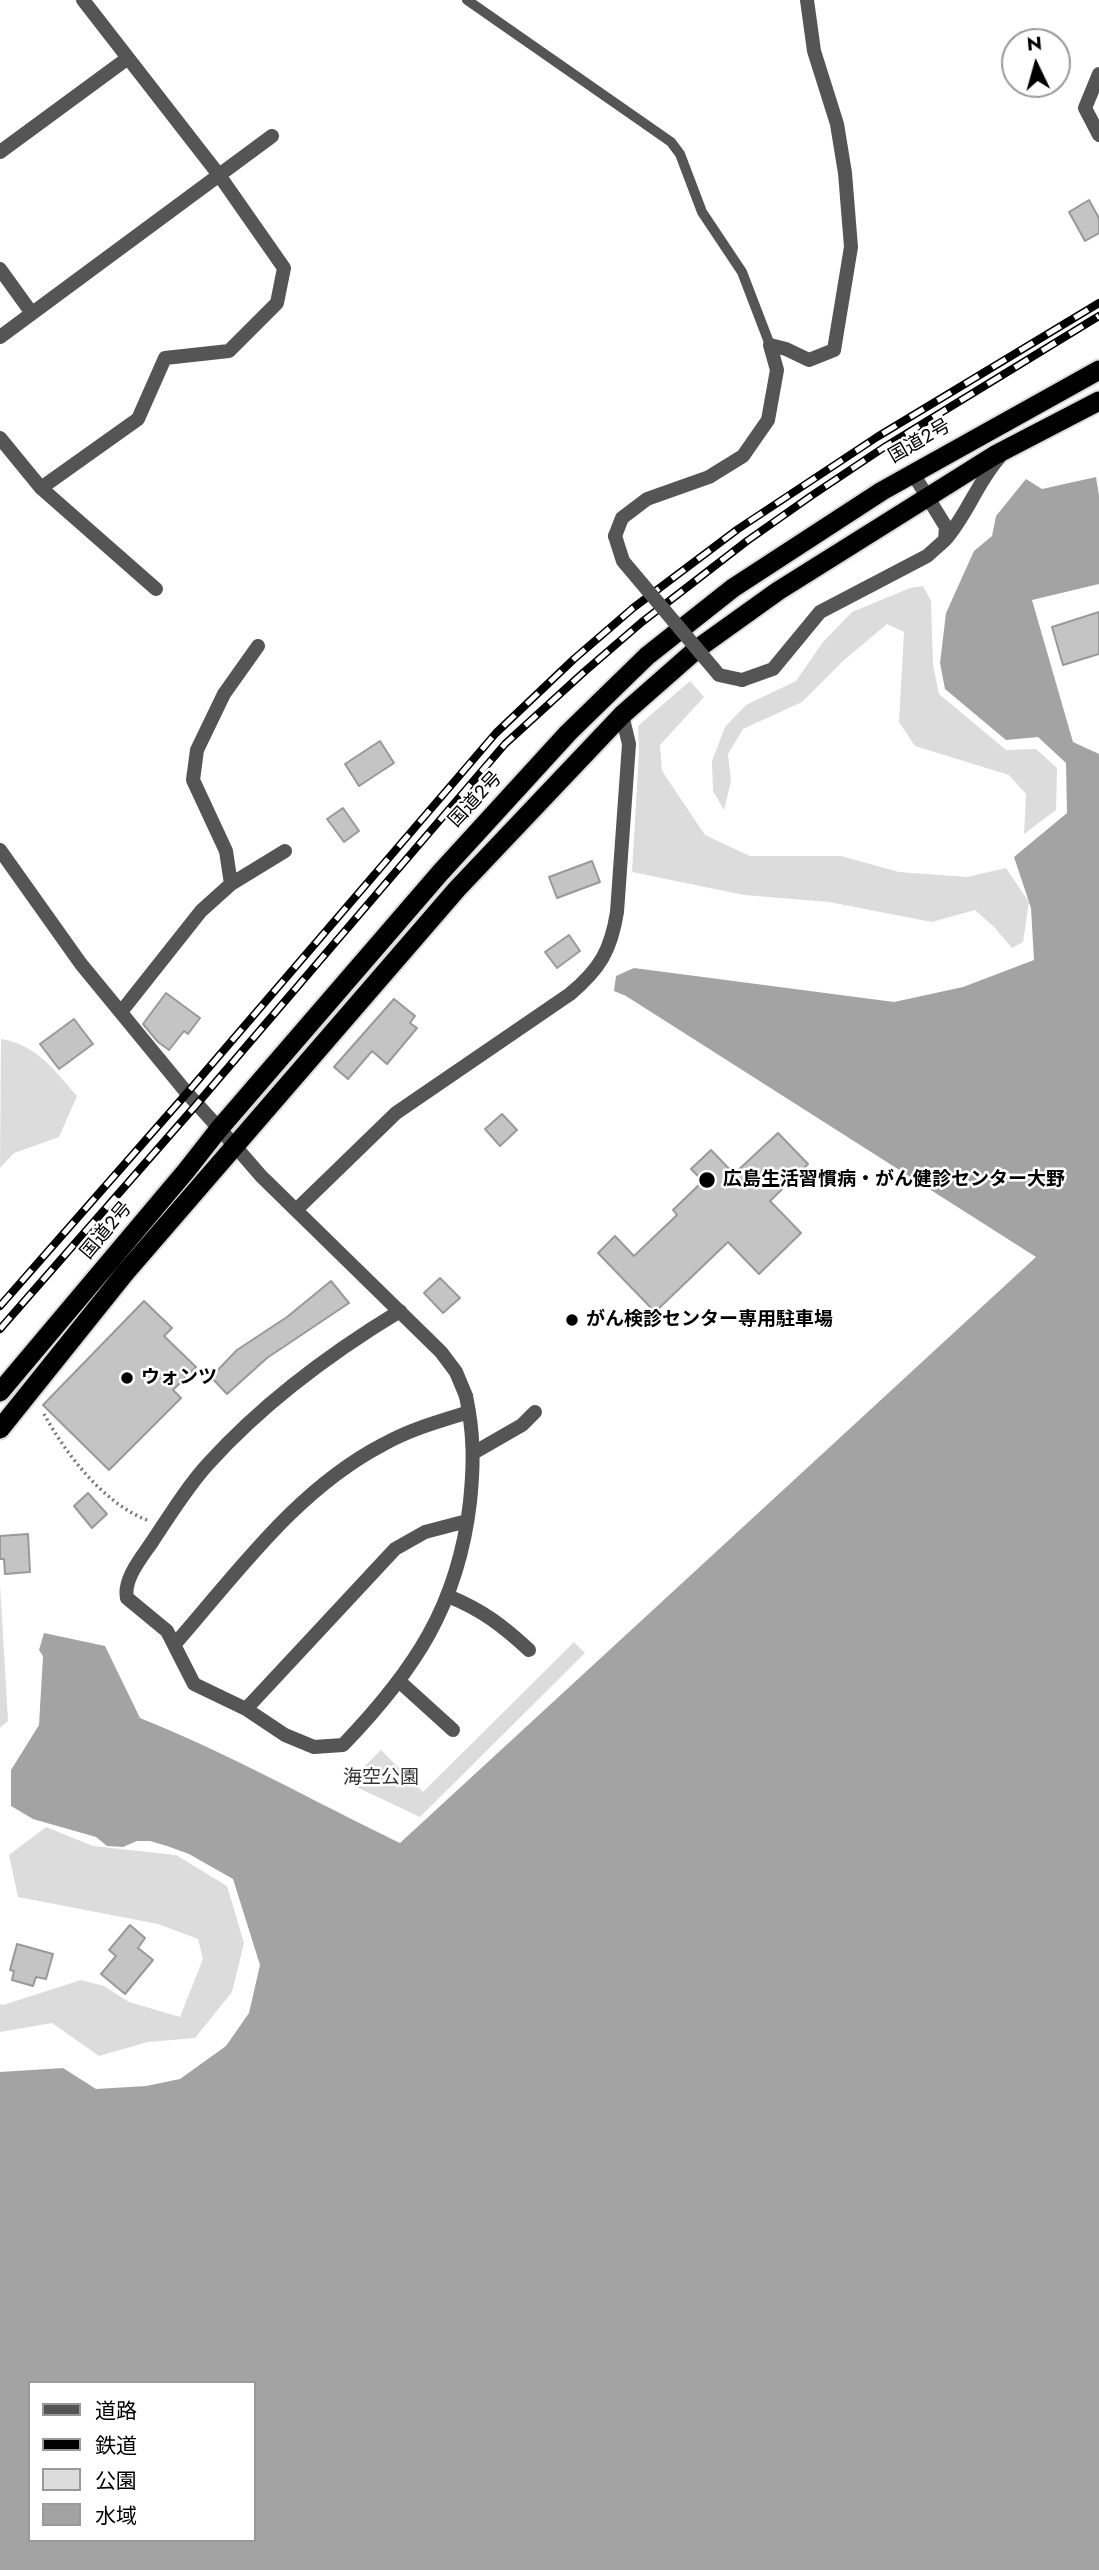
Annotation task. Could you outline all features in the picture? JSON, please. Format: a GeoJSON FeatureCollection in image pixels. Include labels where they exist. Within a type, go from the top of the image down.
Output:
{"type":"FeatureCollection","features":[{"type":"Feature","properties":{"kind":"highway","name":"国道2号"},"geometry":{"type":"LineString","coordinates":[[0,1392],[219,1129],[440,873],[607,693],[678,629],[733,588],[912,472],[1099,370]]}},
{"type":"Feature","properties":{"kind":"highway"},"geometry":{"type":"LineString","coordinates":[[0,1429],[55,1363],[106,1295],[457,889],[622,715],[678,665],[737,619],[928,495],[1035,433],[1099,401]]}},
{"type":"Feature","properties":{"kind":"street"},"geometry":{"type":"LineString","coordinates":[[41,488],[138,419],[165,358],[229,351],[277,303],[284,268],[219,175],[83,0]]}},
{"type":"Feature","properties":{"kind":"street"},"geometry":{"type":"LineString","coordinates":[[807,0],[814,51],[837,124],[845,173],[851,247],[834,350],[809,360],[770,345],[777,370],[768,420],[743,456],[709,477],[647,499],[622,518],[615,536],[623,561],[719,676],[742,680],[773,669],[820,612],[927,556],[945,540],[985,474],[1000,458],[1035,433]]}},
{"type":"Feature","properties":{"kind":"street"},"geometry":{"type":"LineString","coordinates":[[1,148],[128,58]]}},
{"type":"Feature","properties":{"kind":"street"},"geometry":{"type":"LineString","coordinates":[[1099,74],[1084,108],[1099,135]]}},
{"type":"Feature","properties":{"kind":"street"},"geometry":{"type":"LineString","coordinates":[[0,337],[272,136]]}},
{"type":"Feature","properties":{"kind":"street"},"geometry":{"type":"LineString","coordinates":[[0,269],[31,312]]}},
{"type":"Feature","properties":{"kind":"street"},"geometry":{"type":"LineString","coordinates":[[0,438],[41,488],[156,589]]}},
{"type":"Feature","properties":{"kind":"street"},"geometry":{"type":"LineString","coordinates":[[912,472],[946,527],[945,540]]}},
{"type":"Feature","properties":{"kind":"street"},"geometry":{"type":"LineString","coordinates":[[231,884],[226,851],[193,780],[197,750],[202,739],[224,694],[258,646]]}},
{"type":"Feature","properties":{"kind":"street"},"geometry":{"type":"LineString","coordinates":[[296,1210],[396,1113],[570,994],[589,978],[603,959],[613,936],[617,912],[629,744],[622,715]]}},
{"type":"Feature","properties":{"kind":"street"},"geometry":{"type":"LineString","coordinates":[[0,850],[81,964],[219,1129],[296,1210],[400,1311],[449,1361],[462,1383],[470,1412],[475,1452],[467,1521],[448,1596],[426,1642],[400,1682],[343,1745],[314,1747],[285,1735],[246,1709],[194,1684],[167,1631],[127,1598],[125,1589],[141,1558],[207,1464],[305,1373],[351,1340],[400,1311]]}},
{"type":"Feature","properties":{"kind":"street"},"geometry":{"type":"LineString","coordinates":[[121,1012],[201,911],[231,884],[285,851]]}},
{"type":"Feature","properties":{"kind":"street"},"geometry":{"type":"LineString","coordinates":[[175,1644],[278,1526],[310,1494],[345,1466],[384,1443],[426,1425],[470,1412]]}},
{"type":"Feature","properties":{"kind":"street"},"geometry":{"type":"LineString","coordinates":[[475,1452],[515,1430],[535,1412]]}},
{"type":"Feature","properties":{"kind":"street"},"geometry":{"type":"LineString","coordinates":[[246,1709],[395,1549],[425,1532],[467,1521]]}},
{"type":"Feature","properties":{"kind":"street"},"geometry":{"type":"LineString","coordinates":[[448,1596],[479,1609],[505,1626],[529,1650]]}},
{"type":"Feature","properties":{"kind":"street"},"geometry":{"type":"LineString","coordinates":[[400,1682],[453,1730]]}},
{"type":"Feature","properties":{"kind":"lane"},"geometry":{"type":"LineString","coordinates":[[467,0],[671,142],[680,154],[702,212],[742,272],[770,345]]}},
{"type":"Feature","properties":{"kind":"path"},"geometry":{"type":"LineString","coordinates":[[44,1414],[62,1444],[99,1487],[132,1514],[163,1526]]}},
{"type":"Feature","properties":{"kind":"green space"},"geometry":{"type":"Polygon","coordinates":[[[923,586],[931,601],[933,665],[939,694],[1006,750],[1036,749],[1057,768],[1056,810],[1024,834],[1026,794],[1009,775],[915,746],[899,722],[904,632],[887,624],[843,661],[802,702],[743,729],[728,754],[731,781],[724,810],[713,791],[712,761],[725,727],[746,705],[796,681],[823,642],[852,612],[910,588],[923,586]]]}},
{"type":"Feature","properties":{"kind":"green space"},"geometry":{"type":"Polygon","coordinates":[[[690,681],[704,697],[660,745],[662,771],[705,835],[750,856],[841,856],[899,872],[967,877],[1006,868],[1029,902],[1023,942],[1012,948],[975,910],[932,922],[829,902],[744,895],[632,872],[638,726],[690,681]]]}},
{"type":"Feature","properties":{"kind":"green space"},"geometry":{"type":"Polygon","coordinates":[[[1,1039],[14,1042],[35,1053],[77,1096],[59,1137],[14,1153],[0,1168],[1,1039]]]}},
{"type":"Feature","properties":{"kind":"green space"},"geometry":{"type":"Polygon","coordinates":[[[0,1583],[8,1721],[0,1728],[0,1583]]]}},
{"type":"Feature","properties":{"kind":"green space","name":"海空公園"},"geometry":{"type":"Polygon","coordinates":[[[574,1642],[585,1653],[420,1817],[348,1783],[381,1750],[423,1792],[574,1642]]]}},
{"type":"Feature","properties":{"kind":"green space"},"geometry":{"type":"Polygon","coordinates":[[[46,1827],[93,1846],[176,1855],[227,1886],[244,1943],[232,1992],[195,2038],[148,2042],[99,2056],[52,2023],[0,2032],[0,2004],[81,1980],[104,1986],[129,2002],[180,2017],[203,1959],[198,1939],[158,1924],[18,1897],[9,1855],[46,1827]]]}},
{"type":"Feature","properties":{"kind":"water"},"geometry":{"type":"Polygon","coordinates":[[[1096,477],[1099,496],[1099,584],[1032,600],[1073,742],[1099,754],[1099,2570],[0,2570],[0,2072],[63,2068],[96,2089],[146,2086],[180,2079],[226,2046],[249,2013],[260,1965],[233,1879],[189,1854],[167,1846],[150,1841],[137,1841],[123,1847],[107,1846],[96,1837],[33,1819],[11,1806],[11,1770],[39,1725],[43,1656],[39,1650],[44,1633],[105,1646],[140,1718],[239,1762],[400,1843],[1036,1257],[626,996],[614,991],[616,976],[634,968],[894,1002],[963,987],[1034,960],[1031,908],[1014,857],[1067,813],[1066,763],[1038,737],[1006,740],[945,689],[940,663],[946,613],[974,551],[992,536],[996,516],[1026,479],[1042,489],[1096,477]]]}},
{"type":"Feature","properties":{"kind":"building"},"geometry":{"type":"Polygon","coordinates":[[[1089,200],[1099,218],[1099,233],[1085,241],[1069,212],[1089,200]]]}},
{"type":"Feature","properties":{"kind":"building"},"geometry":{"type":"Polygon","coordinates":[[[1099,612],[1099,654],[1063,665],[1052,627],[1099,612]]]}},
{"type":"Feature","properties":{"kind":"building"},"geometry":{"type":"Polygon","coordinates":[[[380,741],[394,763],[359,786],[345,764],[380,741]]]}},
{"type":"Feature","properties":{"kind":"building"},"geometry":{"type":"Polygon","coordinates":[[[343,808],[359,831],[344,842],[327,819],[343,808]]]}},
{"type":"Feature","properties":{"kind":"building"},"geometry":{"type":"Polygon","coordinates":[[[592,861],[600,882],[557,898],[549,877],[592,861]]]}},
{"type":"Feature","properties":{"kind":"building"},"geometry":{"type":"Polygon","coordinates":[[[569,935],[580,951],[557,968],[545,952],[569,935]]]}},
{"type":"Feature","properties":{"kind":"building"},"geometry":{"type":"Polygon","coordinates":[[[166,993],[200,1018],[188,1034],[184,1031],[169,1050],[158,1042],[143,1024],[166,993]]]}},
{"type":"Feature","properties":{"kind":"building"},"geometry":{"type":"Polygon","coordinates":[[[394,999],[415,1016],[410,1023],[417,1028],[387,1064],[372,1051],[348,1079],[334,1067],[394,999]]]}},
{"type":"Feature","properties":{"kind":"building"},"geometry":{"type":"Polygon","coordinates":[[[74,1019],[93,1044],[59,1069],[40,1044],[74,1019]]]}},
{"type":"Feature","properties":{"kind":"building"},"geometry":{"type":"Polygon","coordinates":[[[502,1114],[517,1130],[500,1146],[485,1129],[502,1114]]]}},
{"type":"Feature","properties":{"kind":"building"},"geometry":{"type":"Polygon","coordinates":[[[778,1133],[808,1164],[770,1201],[801,1233],[759,1274],[728,1242],[655,1312],[598,1253],[615,1236],[634,1256],[677,1215],[673,1210],[703,1181],[691,1169],[711,1150],[734,1174],[778,1133]]]}},
{"type":"Feature","properties":{"kind":"building"},"geometry":{"type":"Polygon","coordinates":[[[440,1278],[460,1298],[443,1313],[424,1293],[440,1278]]]}},
{"type":"Feature","properties":{"kind":"building"},"geometry":{"type":"Polygon","coordinates":[[[331,1281],[349,1303],[267,1358],[227,1394],[211,1377],[237,1350],[287,1317],[331,1281]]]}},
{"type":"Feature","properties":{"kind":"building","name":"ウォンツ"},"geometry":{"type":"Polygon","coordinates":[[[144,1301],[172,1328],[164,1336],[196,1367],[173,1390],[181,1398],[109,1470],[43,1405],[144,1301]]]}},
{"type":"Feature","properties":{"kind":"building"},"geometry":{"type":"Polygon","coordinates":[[[88,1493],[107,1514],[92,1528],[74,1506],[88,1493]]]}},
{"type":"Feature","properties":{"kind":"building"},"geometry":{"type":"Polygon","coordinates":[[[28,1534],[30,1572],[5,1574],[4,1559],[0,1559],[0,1536],[28,1534]]]}},
{"type":"Feature","properties":{"kind":"building"},"geometry":{"type":"Polygon","coordinates":[[[130,1925],[145,1938],[138,1948],[153,1960],[125,1994],[101,1974],[116,1956],[109,1950],[130,1925]]]}},
{"type":"Feature","properties":{"kind":"building"},"geometry":{"type":"Polygon","coordinates":[[[17,1944],[53,1954],[46,1979],[36,1977],[33,1986],[12,1980],[14,1971],[10,1970],[17,1944]]]}},
{"type":"Feature","properties":{"kind":"railway"},"geometry":{"type":"LineString","coordinates":[[0,1306],[496,733],[574,659],[633,608],[738,529],[877,437],[1099,303]]}},
{"type":"Feature","properties":{"kind":"railway"},"geometry":{"type":"LineString","coordinates":[[0,1329],[505,744],[642,622],[747,541],[883,448],[1099,316]]}},
{"type":"Feature","properties":{"kind":"place","name":"広島生活習慣病・がん健診センター大野"},"geometry":{"type":"Point","coordinates":[707,1180]}},
{"type":"Feature","properties":{"kind":"place","name":"がん検診センター専用駐車場"},"geometry":{"type":"Point","coordinates":[572,1320]}},
{"type":"Feature","properties":{"kind":"place","name":"ウォンツ"},"geometry":{"type":"Point","coordinates":[127,1378]}}]}
